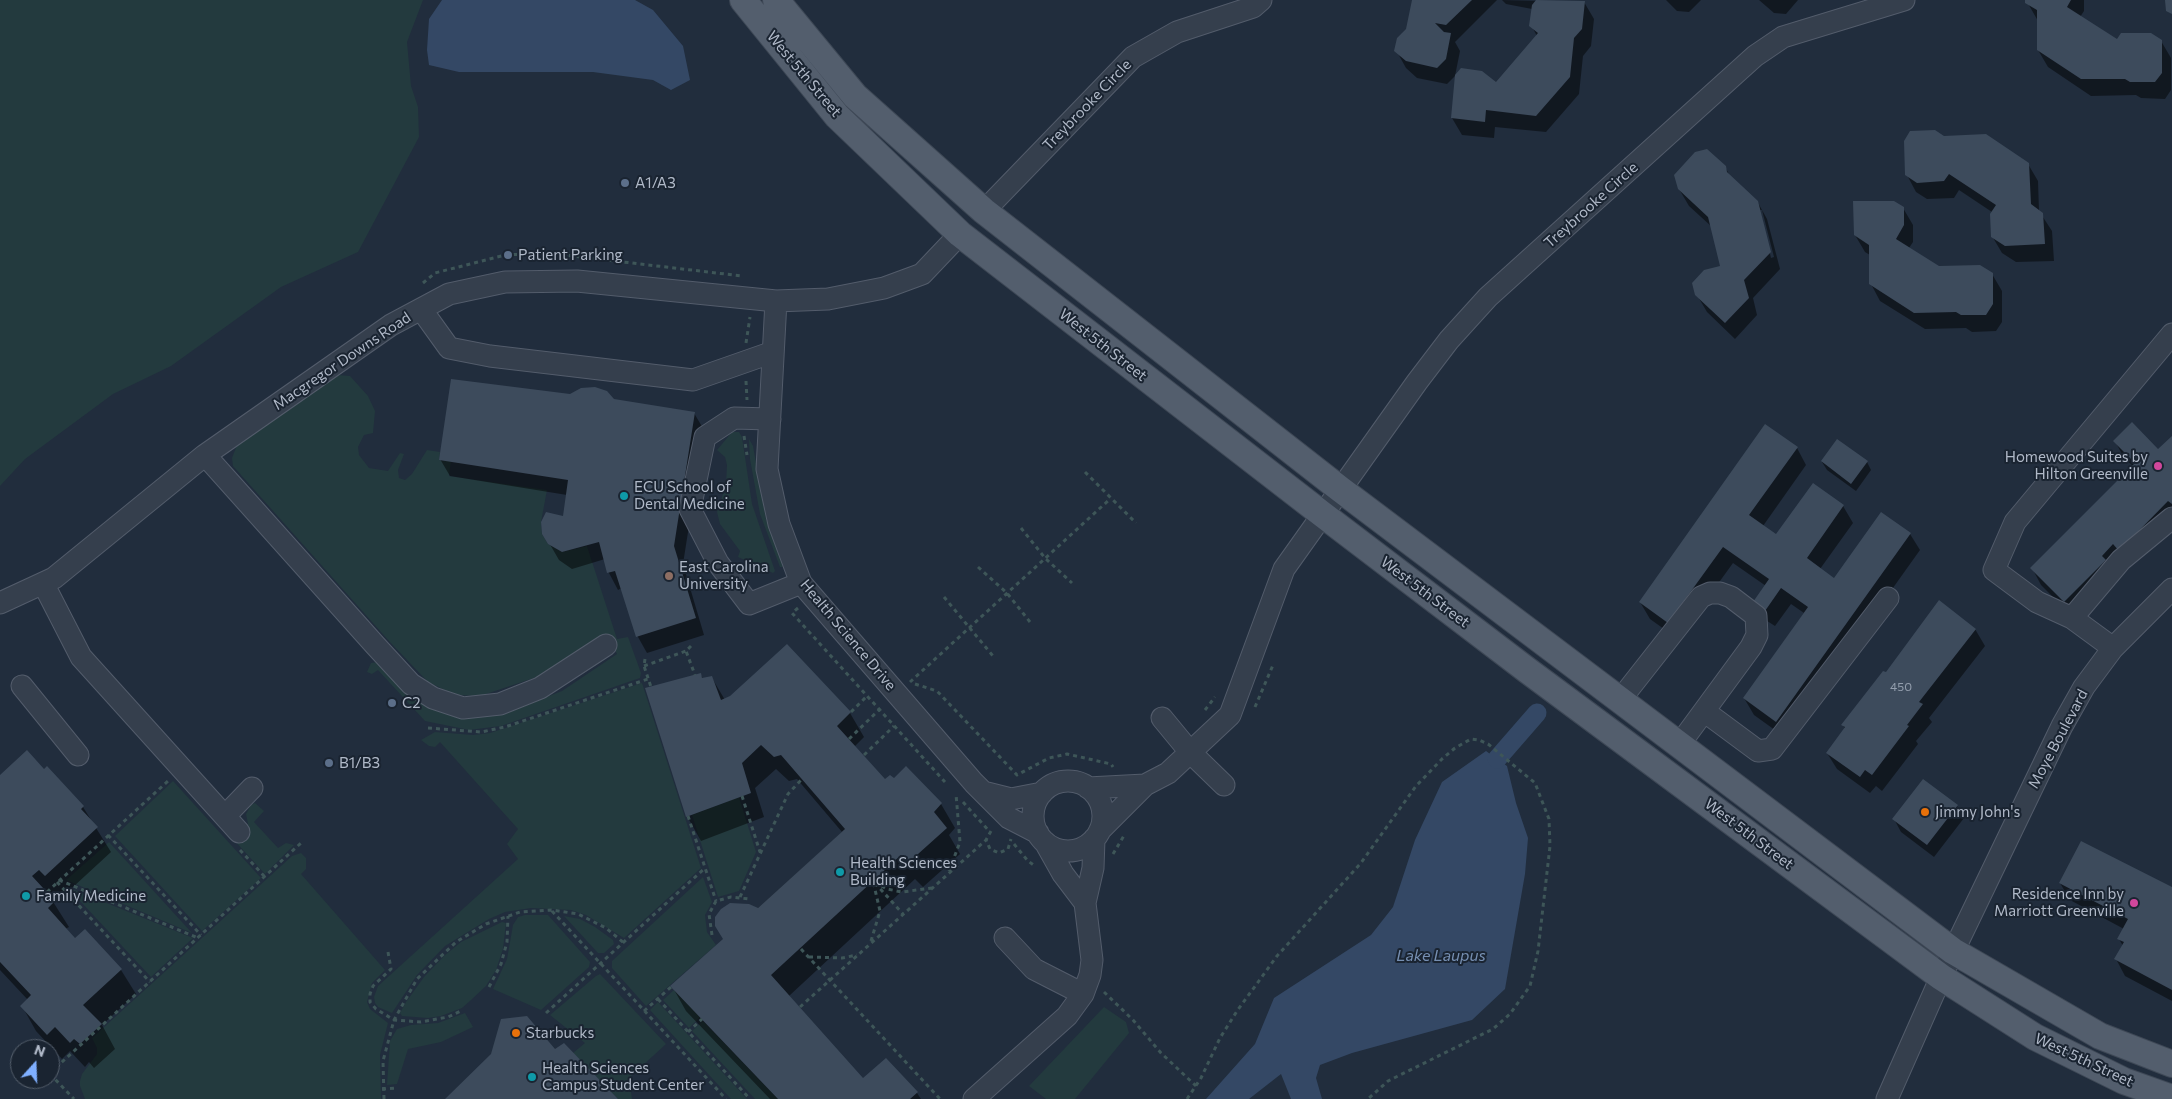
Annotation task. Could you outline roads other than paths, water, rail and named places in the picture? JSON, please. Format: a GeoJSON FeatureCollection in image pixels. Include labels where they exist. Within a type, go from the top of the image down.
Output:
{"type":"FeatureCollection","features":[{"type":"Feature","properties":{"kind":"main road","name":"West 5th Street"},"geometry":{"type":"LineString","coordinates":[[743,0],[837,116],[960,234],[1322,514],[1527,670],[1941,977],[2035,1037],[2124,1081],[2172,1098]]}},
{"type":"Feature","properties":{"kind":"main road","name":"West 5th Street"},"geometry":{"type":"LineString","coordinates":[[776,0],[855,96],[984,211],[1340,489],[1953,951],[2100,1036],[2172,1064]]}},
{"type":"Feature","properties":{"kind":"street","name":"Treybrooke Circle"},"geometry":{"type":"LineString","coordinates":[[984,211],[1132,57],[1177,32],[1253,7],[1260,0]]}},
{"type":"Feature","properties":{"kind":"street","name":"Treybrooke Circle"},"geometry":{"type":"LineString","coordinates":[[1145,785],[1168,773],[1230,715],[1284,569],[1449,340],[1488,297],[1755,56],[1784,37],[1904,0]]}},
{"type":"Feature","properties":{"kind":"street","name":"Macgregor Downs Road"},"geometry":{"type":"LineString","coordinates":[[0,603],[54,578],[205,455],[391,325],[449,294],[505,282],[577,281],[776,301],[837,297],[884,288],[922,274],[960,234]]}},
{"type":"Feature","properties":{"kind":"street","name":"Health Science Drive"},"geometry":{"type":"LineString","coordinates":[[776,301],[767,468],[779,524],[802,583],[903,683],[983,792],[1009,818],[1042,838]]}},
{"type":"Feature","properties":{"kind":"street"},"geometry":{"type":"LineString","coordinates":[[421,309],[449,348],[490,356],[693,380],[773,352]]}},
{"type":"Feature","properties":{"kind":"street"},"geometry":{"type":"LineString","coordinates":[[2113,648],[2072,618],[2036,602],[1994,570],[2015,522],[2172,334]]}},
{"type":"Feature","properties":{"kind":"street"},"geometry":{"type":"LineString","coordinates":[[770,419],[734,418],[705,437],[690,509],[718,563],[749,604],[802,583]]}},
{"type":"Feature","properties":{"kind":"street"},"geometry":{"type":"LineString","coordinates":[[205,455],[375,645],[412,684],[433,698],[463,708],[500,704],[540,688],[606,645]]}},
{"type":"Feature","properties":{"kind":"street"},"geometry":{"type":"LineString","coordinates":[[2072,618],[2121,560],[2172,518]]}},
{"type":"Feature","properties":{"kind":"street"},"geometry":{"type":"LineString","coordinates":[[43,583],[81,657],[239,832]]}},
{"type":"Feature","properties":{"kind":"street","name":"Moye Boulevard"},"geometry":{"type":"LineString","coordinates":[[1887,1099],[1953,951],[2062,726],[2084,687],[2113,648],[2172,590]]}},
{"type":"Feature","properties":{"kind":"street"},"geometry":{"type":"LineString","coordinates":[[1620,700],[1702,597],[1710,593],[1720,593],[1732,597],[1756,616],[1758,625],[1757,635],[1751,647],[1679,745]]}},
{"type":"Feature","properties":{"kind":"street"},"geometry":{"type":"LineString","coordinates":[[1704,711],[1758,751],[1772,749],[1888,598]]}},
{"type":"Feature","properties":{"kind":"street"},"geometry":{"type":"LineString","coordinates":[[22,686],[78,755]]}},
{"type":"Feature","properties":{"kind":"street"},"geometry":{"type":"LineString","coordinates":[[1162,718],[1190,752],[1224,785]]}},
{"type":"Feature","properties":{"kind":"street"},"geometry":{"type":"LineString","coordinates":[[974,1099],[1067,1016],[1086,985],[1092,960],[1085,903],[1093,868],[1097,834],[1103,818],[1102,806],[1097,796],[1079,783],[1059,782],[1042,793],[1011,799],[983,792]]}},
{"type":"Feature","properties":{"kind":"street"},"geometry":{"type":"LineString","coordinates":[[1088,788],[1145,785]]}},
{"type":"Feature","properties":{"kind":"street"},"geometry":{"type":"LineString","coordinates":[[1042,838],[1054,848],[1076,850],[1097,834],[1145,785]]}},
{"type":"Feature","properties":{"kind":"street"},"geometry":{"type":"LineString","coordinates":[[225,816],[252,788]]}},
{"type":"Feature","properties":{"kind":"street"},"geometry":{"type":"LineString","coordinates":[[1042,793],[1036,802],[1034,812],[1042,838],[1062,874],[1085,903]]}},
{"type":"Feature","properties":{"kind":"street"},"geometry":{"type":"LineString","coordinates":[[1010,934],[1034,969],[1086,985]]}},
{"type":"Feature","properties":{"kind":"water"},"geometry":{"type":"Polygon","coordinates":[[[442,0],[635,0],[653,10],[683,46],[690,80],[671,90],[653,80],[593,72],[459,72],[429,65],[427,50],[429,19],[442,0]]]}},
{"type":"Feature","properties":{"kind":"water","name":"Lake Laupus"},"geometry":{"type":"Polygon","coordinates":[[[1486,751],[1507,766],[1516,803],[1528,838],[1525,874],[1505,989],[1472,1020],[1352,1053],[1320,1065],[1316,1078],[1322,1099],[1291,1099],[1281,1074],[1249,1099],[1206,1099],[1255,1044],[1274,998],[1371,935],[1393,907],[1415,840],[1442,782],[1486,751]]]}},
{"type":"Feature","properties":{"kind":"waterway"},"geometry":{"type":"LineString","coordinates":[[1497,759],[1537,713]]}},
{"type":"Feature","properties":{"kind":"place","name":"A1/A3"},"geometry":{"type":"Point","coordinates":[625,183]}},
{"type":"Feature","properties":{"kind":"place","name":"Patient Parking"},"geometry":{"type":"Point","coordinates":[508,255]}},
{"type":"Feature","properties":{"kind":"place","name":"Homewood Suites by Hilton Greenville"},"geometry":{"type":"Point","coordinates":[2158,466]}},
{"type":"Feature","properties":{"kind":"place","name":"ECU School of Dental Medicine"},"geometry":{"type":"Point","coordinates":[624,496]}},
{"type":"Feature","properties":{"kind":"place","name":"East Carolina University"},"geometry":{"type":"Point","coordinates":[669,576]}},
{"type":"Feature","properties":{"kind":"place","name":"C2"},"geometry":{"type":"Point","coordinates":[392,703]}},
{"type":"Feature","properties":{"kind":"place","name":"B1/B3"},"geometry":{"type":"Point","coordinates":[329,763]}},
{"type":"Feature","properties":{"kind":"place","name":"Jimmy John's"},"geometry":{"type":"Point","coordinates":[1925,812]}},
{"type":"Feature","properties":{"kind":"place","name":"Health Sciences Building"},"geometry":{"type":"Point","coordinates":[840,872]}},
{"type":"Feature","properties":{"kind":"place","name":"Family Medicine"},"geometry":{"type":"Point","coordinates":[26,896]}},
{"type":"Feature","properties":{"kind":"place","name":"Residence Inn by Marriott Greenville"},"geometry":{"type":"Point","coordinates":[2134,903]}},
{"type":"Feature","properties":{"kind":"place","name":"Starbucks"},"geometry":{"type":"Point","coordinates":[516,1033]}},
{"type":"Feature","properties":{"kind":"place","name":"Health Sciences Campus Student Center"},"geometry":{"type":"Point","coordinates":[532,1077]}}]}
